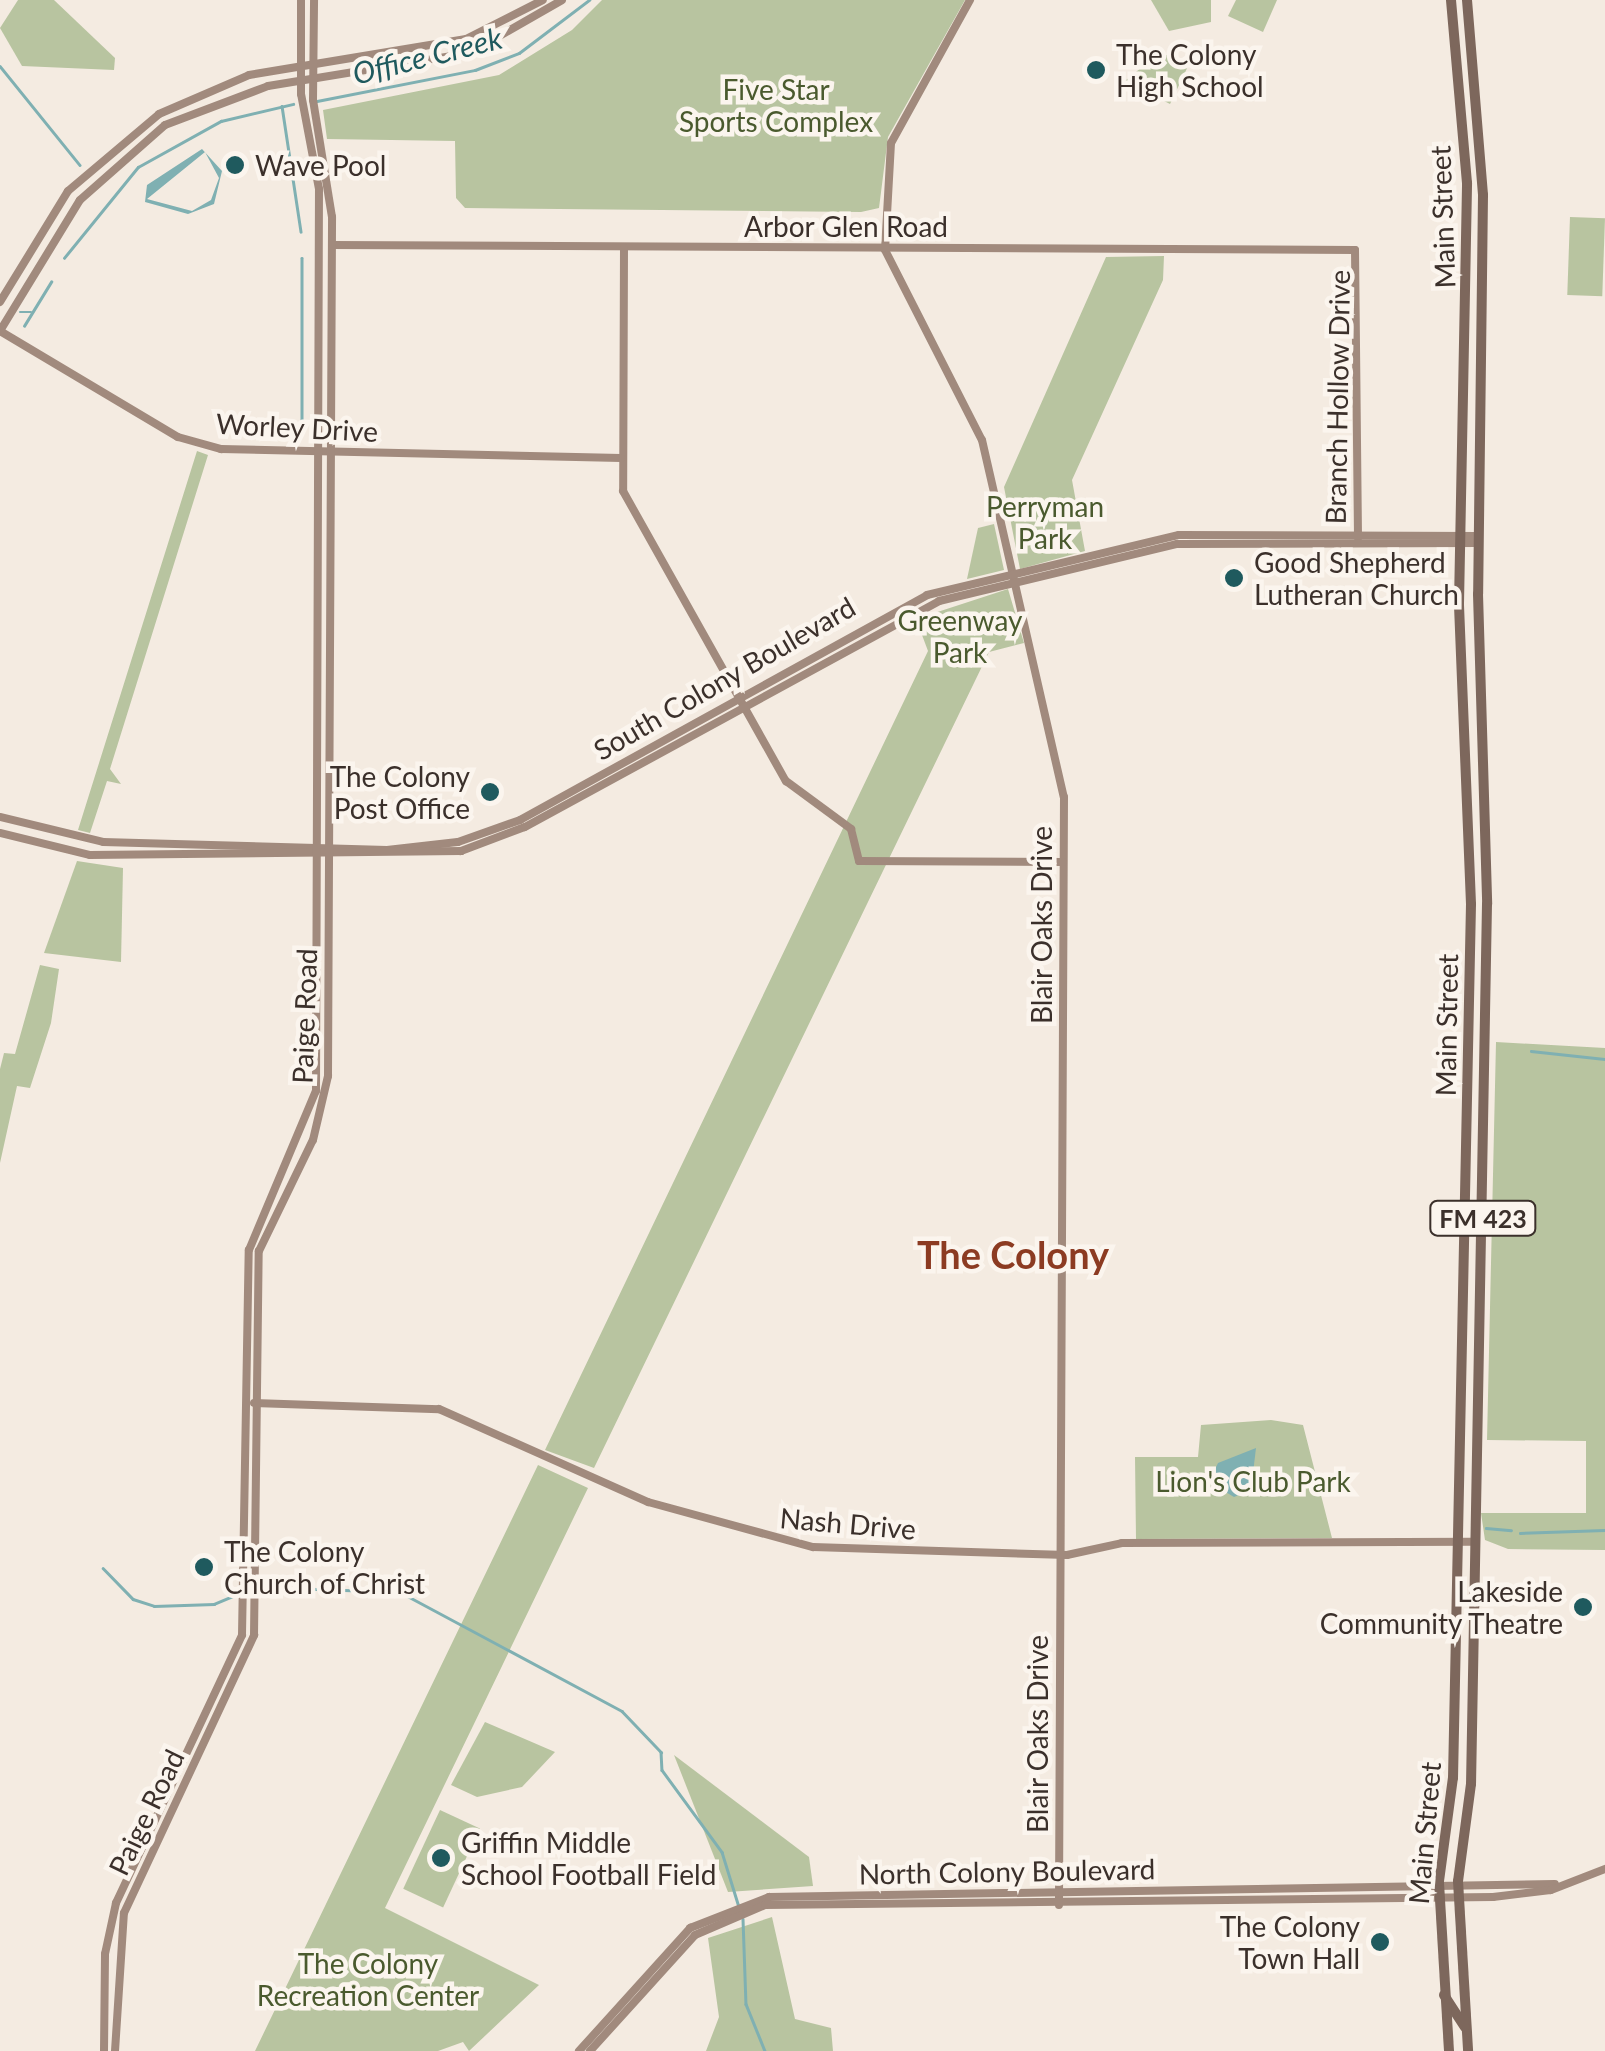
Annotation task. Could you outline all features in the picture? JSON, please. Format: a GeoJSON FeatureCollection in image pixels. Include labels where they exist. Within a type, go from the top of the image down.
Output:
{"type":"FeatureCollection","features":[{"type":"Feature","properties":{"kind":"main road","name":"Paige Road"},"geometry":{"type":"LineString","coordinates":[[104,2051],[111,1918],[239,1644],[245,1596],[245,1403],[251,1240],[316,1094],[319,189],[300,81],[301,0]]}},
{"type":"Feature","properties":{"kind":"main road","name":"Paige Road"},"geometry":{"type":"LineString","coordinates":[[115,2051],[124,1912],[250,1650],[256,1594],[260,1251],[323,1108],[329,954],[332,245],[313,80],[314,0]]}},
{"type":"Feature","properties":{"kind":"main road"},"geometry":{"type":"LineString","coordinates":[[0,302],[94,162],[159,114],[202,90],[466,39],[543,0]]}},
{"type":"Feature","properties":{"kind":"main road"},"geometry":{"type":"LineString","coordinates":[[0,331],[41,260],[99,178],[166,125],[300,81],[470,52],[562,0]]}},
{"type":"Feature","properties":{"kind":"main road"},"geometry":{"type":"LineString","coordinates":[[885,250],[891,143],[970,0]]}},
{"type":"Feature","properties":{"kind":"main road","name":"Main Street"},"geometry":{"type":"LineString","coordinates":[[1449,2051],[1441,1990],[1439,1881],[1452,1778],[1464,1356],[1469,707],[1462,539],[1467,316],[1451,0]]}},
{"type":"Feature","properties":{"kind":"main road","name":"Main Street"},"geometry":{"type":"LineString","coordinates":[[1467,0],[1482,316],[1478,540],[1482,705],[1481,1356],[1472,1542],[1471,1784],[1458,1881],[1468,2051]]}},
{"type":"Feature","properties":{"kind":"main road"},"geometry":{"type":"LineString","coordinates":[[466,39],[470,52]]}},
{"type":"Feature","properties":{"kind":"main road"},"geometry":{"type":"LineString","coordinates":[[159,114],[166,125]]}},
{"type":"Feature","properties":{"kind":"main road","name":"Arbor Glen Road"},"geometry":{"type":"LineString","coordinates":[[332,245],[1358,252]]}},
{"type":"Feature","properties":{"kind":"main road"},"geometry":{"type":"LineString","coordinates":[[624,248],[625,496],[794,790],[851,830],[859,860],[1063,862]]}},
{"type":"Feature","properties":{"kind":"main road","name":"Blair Oaks Drive"},"geometry":{"type":"LineString","coordinates":[[885,250],[982,440],[1064,798],[1059,1901]]}},
{"type":"Feature","properties":{"kind":"main road"},"geometry":{"type":"LineString","coordinates":[[30,252],[41,260]]}},
{"type":"Feature","properties":{"kind":"main road","name":"Branch Hollow Drive"},"geometry":{"type":"LineString","coordinates":[[1358,252],[1358,538]]}},
{"type":"Feature","properties":{"kind":"main road"},"geometry":{"type":"LineString","coordinates":[[1467,316],[1482,316]]}},
{"type":"Feature","properties":{"kind":"main road","name":"Worley Drive"},"geometry":{"type":"LineString","coordinates":[[0,331],[178,436],[220,449],[622,458]]}},
{"type":"Feature","properties":{"kind":"main road","name":"South Colony Boulevard"},"geometry":{"type":"LineString","coordinates":[[0,817],[86,840],[257,854],[481,846],[741,701],[907,602],[1224,538],[1478,540]]}},
{"type":"Feature","properties":{"kind":"main road"},"geometry":{"type":"LineString","coordinates":[[1469,707],[1482,705]]}},
{"type":"Feature","properties":{"kind":"main road"},"geometry":{"type":"LineString","coordinates":[[318,774],[330,772]]}},
{"type":"Feature","properties":{"kind":"main road","name":"South Colony Boulevard"},"geometry":{"type":"LineString","coordinates":[[436,850],[472,839],[612,773]]}},
{"type":"Feature","properties":{"kind":"main road","name":"South Colony Boulevard"},"geometry":{"type":"LineString","coordinates":[[0,833],[90,855],[250,844],[318,853]]}},
{"type":"Feature","properties":{"kind":"main road"},"geometry":{"type":"LineString","coordinates":[[472,839],[481,846]]}},
{"type":"Feature","properties":{"kind":"main road"},"geometry":{"type":"LineString","coordinates":[[250,844],[257,854]]}},
{"type":"Feature","properties":{"kind":"main road"},"geometry":{"type":"LineString","coordinates":[[318,954],[329,954]]}},
{"type":"Feature","properties":{"kind":"main road"},"geometry":{"type":"LineString","coordinates":[[1464,1356],[1481,1356]]}},
{"type":"Feature","properties":{"kind":"main road","name":"Nash Drive"},"geometry":{"type":"LineString","coordinates":[[245,1403],[439,1410],[616,1490],[800,1546],[1060,1554],[1122,1543],[1472,1542]]}},
{"type":"Feature","properties":{"kind":"main road"},"geometry":{"type":"LineString","coordinates":[[245,1472],[256,1508]]}},
{"type":"Feature","properties":{"kind":"main road","name":"North Colony Boulevard"},"geometry":{"type":"LineString","coordinates":[[590,2051],[682,1947],[727,1916],[788,1903],[1059,1901],[1234,1894],[1458,1897],[1555,1884],[1605,1869]]}},
{"type":"Feature","properties":{"kind":"main road","name":"North Colony Boulevard"},"geometry":{"type":"LineString","coordinates":[[579,2051],[690,1928],[735,1904],[786,1896],[1059,1901],[1439,1881],[1555,1884]]}},
{"type":"Feature","properties":{"kind":"main road"},"geometry":{"type":"LineString","coordinates":[[1441,1990],[1464,2027]]}},
{"type":"Feature","properties":{"kind":"green space"},"geometry":{"type":"Polygon","coordinates":[[[18,0],[54,0],[115,58],[114,70],[22,66],[0,28],[18,0]]]}},
{"type":"Feature","properties":{"kind":"green space","name":"Five Star Sports Complex"},"geometry":{"type":"Polygon","coordinates":[[[602,0],[965,0],[888,137],[879,208],[861,212],[465,208],[456,198],[455,141],[327,139],[323,110],[499,75],[572,30],[602,0]]]}},
{"type":"Feature","properties":{"kind":"green space"},"geometry":{"type":"Polygon","coordinates":[[[1151,0],[1211,0],[1211,22],[1169,31],[1151,0]]]}},
{"type":"Feature","properties":{"kind":"green space"},"geometry":{"type":"Polygon","coordinates":[[[1236,0],[1277,0],[1263,32],[1228,16],[1236,0]]]}},
{"type":"Feature","properties":{"kind":"green space"},"geometry":{"type":"Polygon","coordinates":[[[1159,53],[1190,62],[1170,104],[1125,81],[1159,53]]]}},
{"type":"Feature","properties":{"kind":"green space"},"geometry":{"type":"Polygon","coordinates":[[[1570,217],[1605,218],[1602,296],[1567,295],[1570,217]]]}},
{"type":"Feature","properties":{"kind":"green space","name":"Perryman Park"},"geometry":{"type":"Polygon","coordinates":[[[1164,256],[1163,280],[1072,480],[1085,551],[1020,569],[1004,487],[1106,257],[1164,256]]]}},
{"type":"Feature","properties":{"kind":"green space"},"geometry":{"type":"Polygon","coordinates":[[[197,451],[208,455],[110,769],[121,784],[107,781],[90,833],[78,830],[197,451]]]}},
{"type":"Feature","properties":{"kind":"green space"},"geometry":{"type":"Polygon","coordinates":[[[994,524],[1004,570],[967,579],[978,528],[994,524]]]}},
{"type":"Feature","properties":{"kind":"green space","name":"Greenway Park"},"geometry":{"type":"Polygon","coordinates":[[[1008,589],[1024,643],[989,652],[594,1468],[545,1450],[928,651],[916,619],[1008,589]]]}},
{"type":"Feature","properties":{"kind":"green space"},"geometry":{"type":"Polygon","coordinates":[[[77,861],[123,868],[121,962],[44,953],[77,861]]]}},
{"type":"Feature","properties":{"kind":"green space"},"geometry":{"type":"Polygon","coordinates":[[[40,965],[59,969],[51,1023],[30,1088],[17,1086],[0,1163],[0,1069],[4,1053],[15,1054],[40,965]]]}},
{"type":"Feature","properties":{"kind":"green space"},"geometry":{"type":"Polygon","coordinates":[[[1496,1042],[1605,1048],[1605,1550],[1508,1549],[1485,1540],[1481,1513],[1586,1513],[1586,1441],[1487,1440],[1496,1042]]]}},
{"type":"Feature","properties":{"kind":"green space","name":"Lion's Club Park"},"geometry":{"type":"Polygon","coordinates":[[[1271,1420],[1303,1425],[1332,1538],[1136,1539],[1135,1457],[1198,1457],[1201,1425],[1271,1420]]]}},
{"type":"Feature","properties":{"kind":"green space","name":"The Colony Recreation Center"},"geometry":{"type":"Polygon","coordinates":[[[538,1465],[588,1488],[385,1908],[539,1985],[469,2051],[463,2042],[438,2051],[255,2051],[538,1465]]]}},
{"type":"Feature","properties":{"kind":"green space"},"geometry":{"type":"Polygon","coordinates":[[[485,1722],[555,1752],[522,1787],[477,1797],[451,1785],[485,1722]]]}},
{"type":"Feature","properties":{"kind":"green space"},"geometry":{"type":"Polygon","coordinates":[[[674,1755],[809,1857],[813,1886],[728,1892],[674,1755]]]}},
{"type":"Feature","properties":{"kind":"green space","name":"Griffin Middle School Football Field"},"geometry":{"type":"Polygon","coordinates":[[[440,1810],[480,1829],[443,1907],[403,1889],[440,1810]]]}},
{"type":"Feature","properties":{"kind":"green space"},"geometry":{"type":"Polygon","coordinates":[[[772,1917],[795,2019],[831,2028],[833,2051],[706,2051],[719,2017],[708,1938],[772,1917]]]}},
{"type":"Feature","properties":{"kind":"water"},"geometry":{"type":"Polygon","coordinates":[[[202,149],[205,152],[147,199],[192,211],[211,200],[219,178],[205,153],[222,171],[214,204],[188,214],[145,202],[147,185],[202,149]]]}},
{"type":"Feature","properties":{"kind":"water"},"geometry":{"type":"Polygon","coordinates":[[[1256,1448],[1251,1490],[1234,1497],[1209,1482],[1218,1463],[1256,1448]]]}},
{"type":"Feature","properties":{"kind":"waterway","name":"Office Creek"},"geometry":{"type":"LineString","coordinates":[[317,101],[475,70],[519,53],[589,0]]}},
{"type":"Feature","properties":{"kind":"waterway"},"geometry":{"type":"LineString","coordinates":[[0,66],[80,165]]}},
{"type":"Feature","properties":{"kind":"waterway"},"geometry":{"type":"LineString","coordinates":[[64,258],[138,167],[221,121],[293,104]]}},
{"type":"Feature","properties":{"kind":"waterway"},"geometry":{"type":"LineString","coordinates":[[282,106],[301,232]]}},
{"type":"Feature","properties":{"kind":"waterway"},"geometry":{"type":"LineString","coordinates":[[302,258],[302,433]]}},
{"type":"Feature","properties":{"kind":"waterway"},"geometry":{"type":"LineString","coordinates":[[24,326],[51,282]]}},
{"type":"Feature","properties":{"kind":"waterway"},"geometry":{"type":"LineString","coordinates":[[20,312],[31,312]]}},
{"type":"Feature","properties":{"kind":"waterway"},"geometry":{"type":"LineString","coordinates":[[1531,1051],[1605,1059]]}},
{"type":"Feature","properties":{"kind":"waterway"},"geometry":{"type":"LineString","coordinates":[[1486,1528],[1511,1530]]}},
{"type":"Feature","properties":{"kind":"waterway"},"geometry":{"type":"LineString","coordinates":[[1520,1533],[1605,1530]]}},
{"type":"Feature","properties":{"kind":"waterway"},"geometry":{"type":"LineString","coordinates":[[103,1568],[133,1599],[154,1606],[214,1604],[252,1588]]}},
{"type":"Feature","properties":{"kind":"waterway"},"geometry":{"type":"LineString","coordinates":[[260,1587],[400,1592],[622,1711],[661,1752],[662,1770],[722,1852],[739,1907]]}},
{"type":"Feature","properties":{"kind":"waterway"},"geometry":{"type":"LineString","coordinates":[[743,1919],[746,2004],[765,2051]]}},
{"type":"Feature","properties":{"kind":"place","name":"The Colony High School"},"geometry":{"type":"Point","coordinates":[1096,70]}},
{"type":"Feature","properties":{"kind":"place","name":"Wave Pool"},"geometry":{"type":"Point","coordinates":[235,165]}},
{"type":"Feature","properties":{"kind":"place","name":"Good Shepherd Lutheran Church"},"geometry":{"type":"Point","coordinates":[1234,578]}},
{"type":"Feature","properties":{"kind":"place","name":"The Colony Post Office"},"geometry":{"type":"Point","coordinates":[490,792]}},
{"type":"Feature","properties":{"kind":"place","name":"The Colony Church of Christ"},"geometry":{"type":"Point","coordinates":[204,1567]}},
{"type":"Feature","properties":{"kind":"place","name":"Lakeside Community Theatre"},"geometry":{"type":"Point","coordinates":[1583,1607]}},
{"type":"Feature","properties":{"kind":"place","name":"Griffin Middle School Football Field"},"geometry":{"type":"Point","coordinates":[441,1858]}},
{"type":"Feature","properties":{"kind":"place","name":"The Colony Town Hall"},"geometry":{"type":"Point","coordinates":[1380,1942]}},
{"type":"Feature","properties":{"kind":"district","name":"The Colony"},"geometry":{"type":"Point","coordinates":[1013,1255]}}]}
